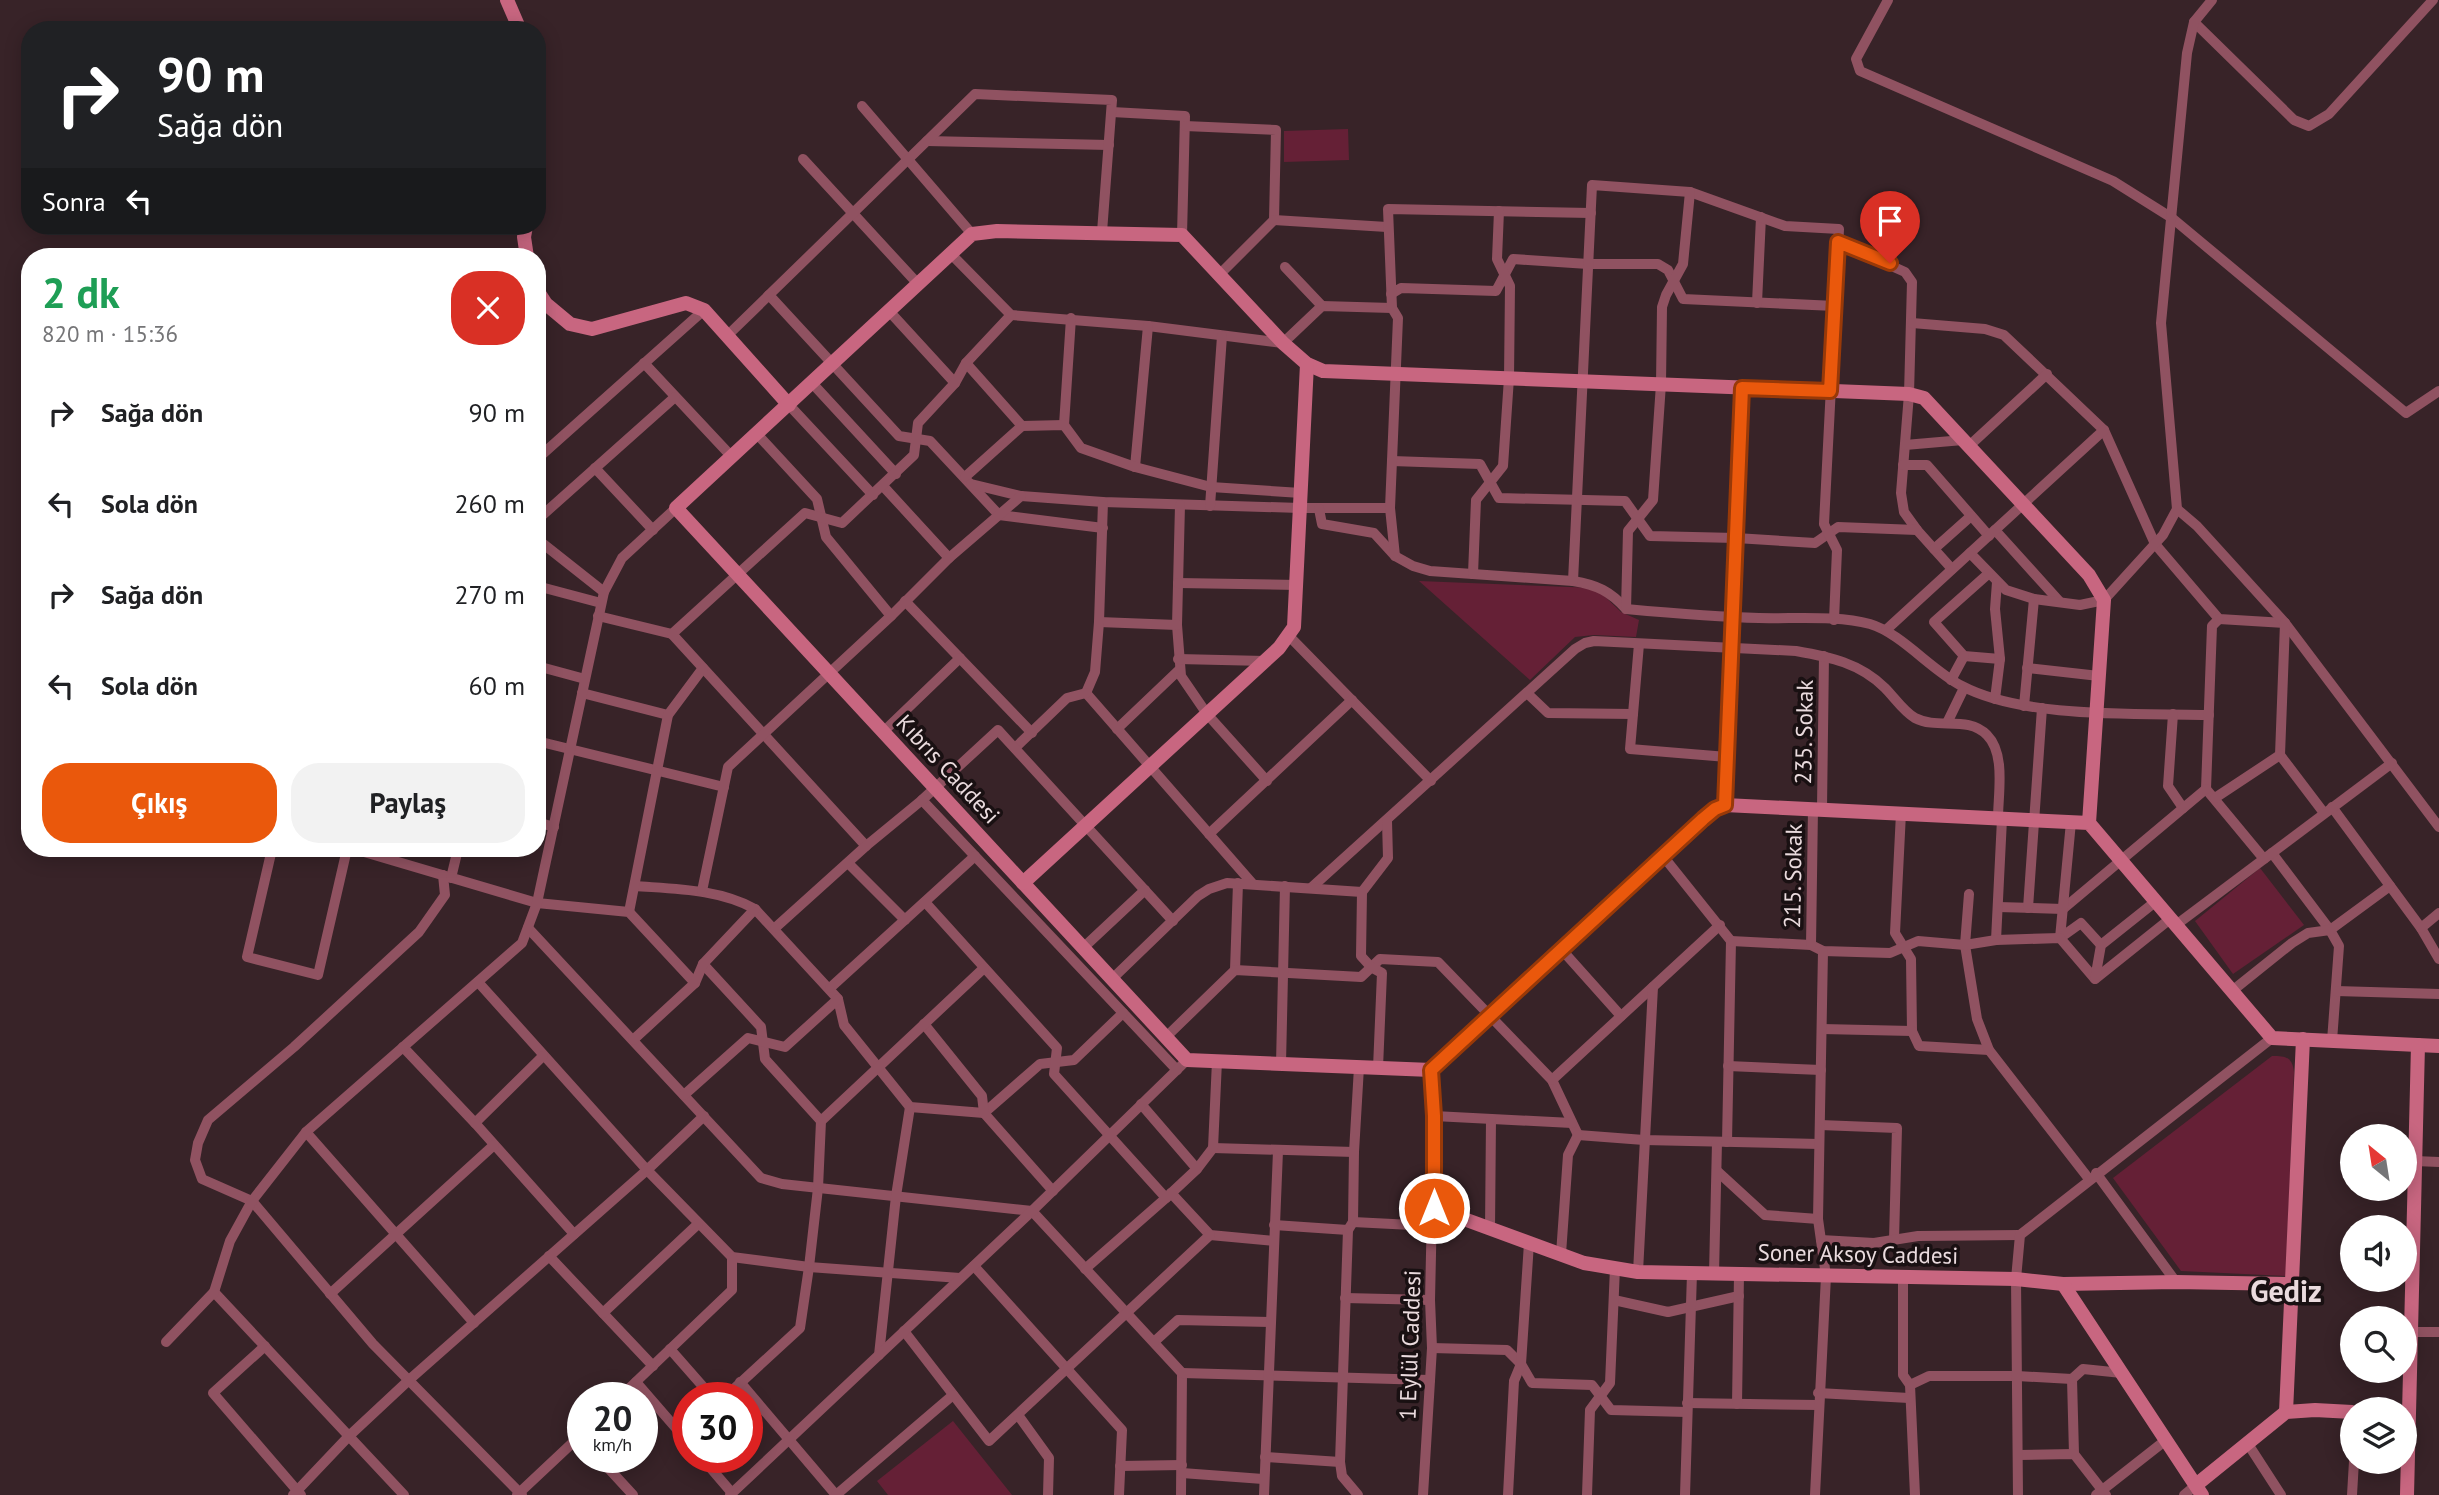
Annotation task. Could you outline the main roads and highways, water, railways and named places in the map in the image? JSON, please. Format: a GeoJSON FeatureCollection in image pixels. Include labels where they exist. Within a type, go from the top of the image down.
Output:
{"type":"FeatureCollection","features":[{"type":"Feature","properties":{"kind":"district","name":"Gediz"},"geometry":{"type":"Point","coordinates":[2286,1292]}}]}
